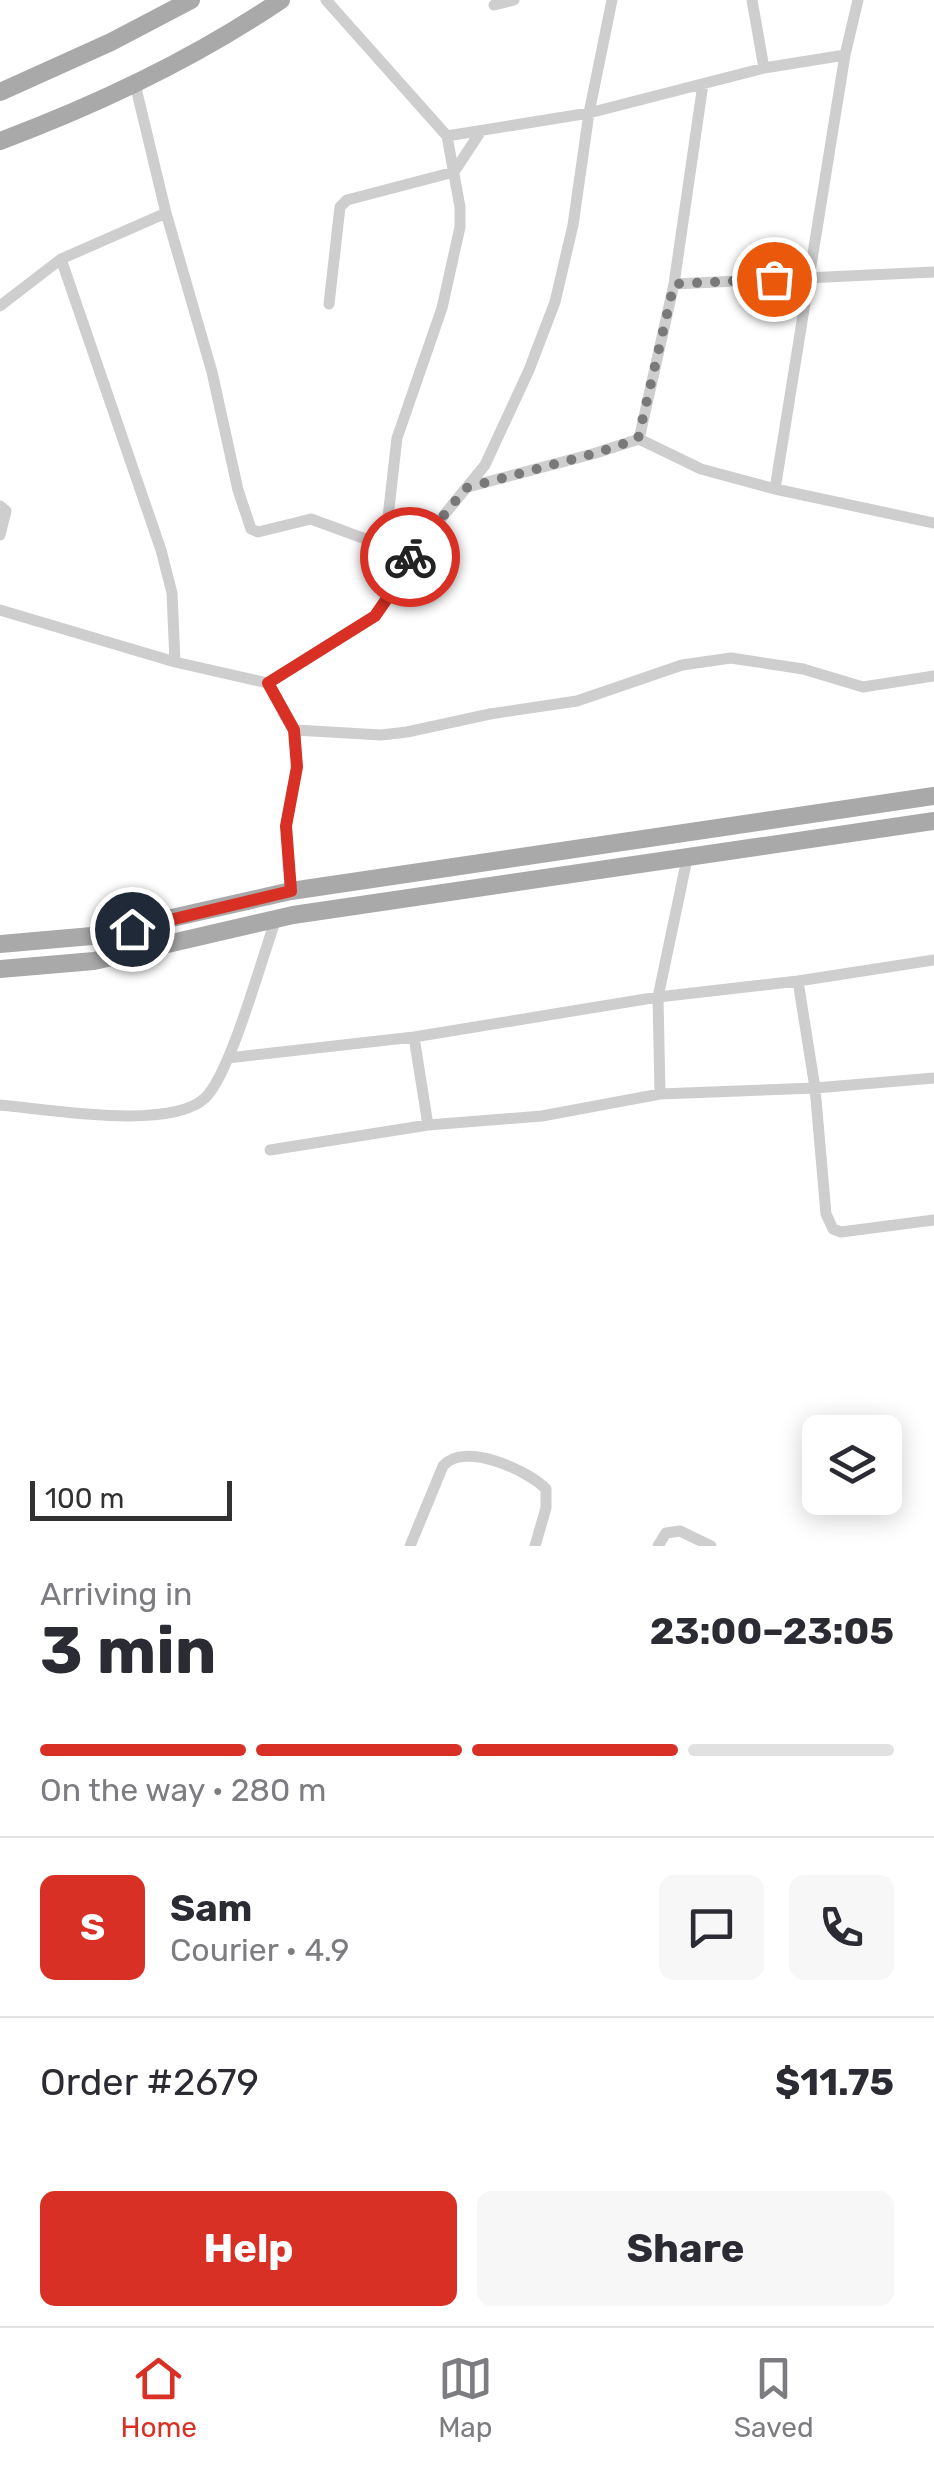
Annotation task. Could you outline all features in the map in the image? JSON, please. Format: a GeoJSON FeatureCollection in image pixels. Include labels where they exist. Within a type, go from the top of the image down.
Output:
{"type":"FeatureCollection","features":[{"type":"Feature","properties":{"kind":"main road"},"geometry":{"type":"LineString","coordinates":[[0,92],[111,42],[191,0]]}},
{"type":"Feature","properties":{"kind":"main road"},"geometry":{"type":"LineString","coordinates":[[0,141],[135,84],[209,45],[281,0]]}},
{"type":"Feature","properties":{"kind":"main road"},"geometry":{"type":"LineString","coordinates":[[0,944],[71,940],[291,891],[934,796]]}},
{"type":"Feature","properties":{"kind":"main road"},"geometry":{"type":"LineString","coordinates":[[0,969],[120,956],[276,919],[934,821]]}},
{"type":"Feature","properties":{"kind":"street"},"geometry":{"type":"LineString","coordinates":[[326,0],[448,136],[454,172],[460,227],[453,267],[397,438],[388,517],[394,576]]}},
{"type":"Feature","properties":{"kind":"street"},"geometry":{"type":"LineString","coordinates":[[494,5],[514,0]]}},
{"type":"Feature","properties":{"kind":"street"},"geometry":{"type":"LineString","coordinates":[[0,610],[176,662],[268,683],[375,616],[388,597],[394,576],[493,449],[529,370],[555,302],[573,225],[589,113],[612,0]]}},
{"type":"Feature","properties":{"kind":"street"},"geometry":{"type":"LineString","coordinates":[[752,0],[764,68]]}},
{"type":"Feature","properties":{"kind":"street"},"geometry":{"type":"LineString","coordinates":[[775,489],[845,55],[858,0]]}},
{"type":"Feature","properties":{"kind":"street"},"geometry":{"type":"LineString","coordinates":[[448,136],[589,113],[764,68],[845,55]]}},
{"type":"Feature","properties":{"kind":"street"},"geometry":{"type":"LineString","coordinates":[[135,84],[251,529],[258,532],[311,518],[390,548]]}},
{"type":"Feature","properties":{"kind":"street"},"geometry":{"type":"LineString","coordinates":[[638,439],[674,284],[703,84]]}},
{"type":"Feature","properties":{"kind":"street"},"geometry":{"type":"LineString","coordinates":[[329,304],[340,207],[347,200],[454,172],[481,131]]}},
{"type":"Feature","properties":{"kind":"street"},"geometry":{"type":"LineString","coordinates":[[0,306],[61,258],[166,213]]}},
{"type":"Feature","properties":{"kind":"street"},"geometry":{"type":"LineString","coordinates":[[61,258],[161,550],[172,593],[176,662]]}},
{"type":"Feature","properties":{"kind":"street"},"geometry":{"type":"LineString","coordinates":[[674,284],[934,272]]}},
{"type":"Feature","properties":{"kind":"street"},"geometry":{"type":"LineString","coordinates":[[466,488],[638,439],[688,464],[775,489],[933,519]]}},
{"type":"Feature","properties":{"kind":"street"},"geometry":{"type":"LineString","coordinates":[[0,506],[6,511],[0,535]]}},
{"type":"Feature","properties":{"kind":"street"},"geometry":{"type":"LineString","coordinates":[[294,730],[381,735],[407,732],[577,701],[682,666],[731,658],[803,669],[864,688],[934,676]]}},
{"type":"Feature","properties":{"kind":"street"},"geometry":{"type":"LineString","coordinates":[[268,683],[294,730],[297,767],[286,826],[291,891]]}},
{"type":"Feature","properties":{"kind":"street"},"geometry":{"type":"LineString","coordinates":[[660,1094],[658,998],[687,859]]}},
{"type":"Feature","properties":{"kind":"street"},"geometry":{"type":"LineString","coordinates":[[0,1105],[133,1117],[192,1106],[206,1097],[228,1058],[276,919]]}},
{"type":"Feature","properties":{"kind":"street"},"geometry":{"type":"LineString","coordinates":[[228,1058],[414,1036],[934,960]]}},
{"type":"Feature","properties":{"kind":"street"},"geometry":{"type":"LineString","coordinates":[[798,981],[815,1088],[826,1214],[833,1229],[841,1232],[934,1220]]}},
{"type":"Feature","properties":{"kind":"street"},"geometry":{"type":"LineString","coordinates":[[414,1036],[428,1124]]}},
{"type":"Feature","properties":{"kind":"street"},"geometry":{"type":"LineString","coordinates":[[270,1150],[428,1124],[516,1120],[660,1094],[815,1088],[934,1078]]}},
{"type":"Feature","properties":{"kind":"street"},"geometry":{"type":"LineString","coordinates":[[410,1546],[443,1466],[448,1459],[470,1455],[529,1474],[546,1489],[546,1508],[535,1546]]}},
{"type":"Feature","properties":{"kind":"street"},"geometry":{"type":"LineString","coordinates":[[658,1546],[666,1533],[674,1531],[712,1546]]}},
{"type":"Feature","properties":{"kind":"way so far"},"geometry":{"type":"LineString","coordinates":[[410,557],[466,488],[638,439],[674,284],[774,279]]}},
{"type":"Feature","properties":{"kind":"route"},"geometry":{"type":"LineString","coordinates":[[132,929],[291,891],[286,826],[297,757],[294,730],[268,683],[375,616],[388,597],[394,576],[410,557]]}}]}
